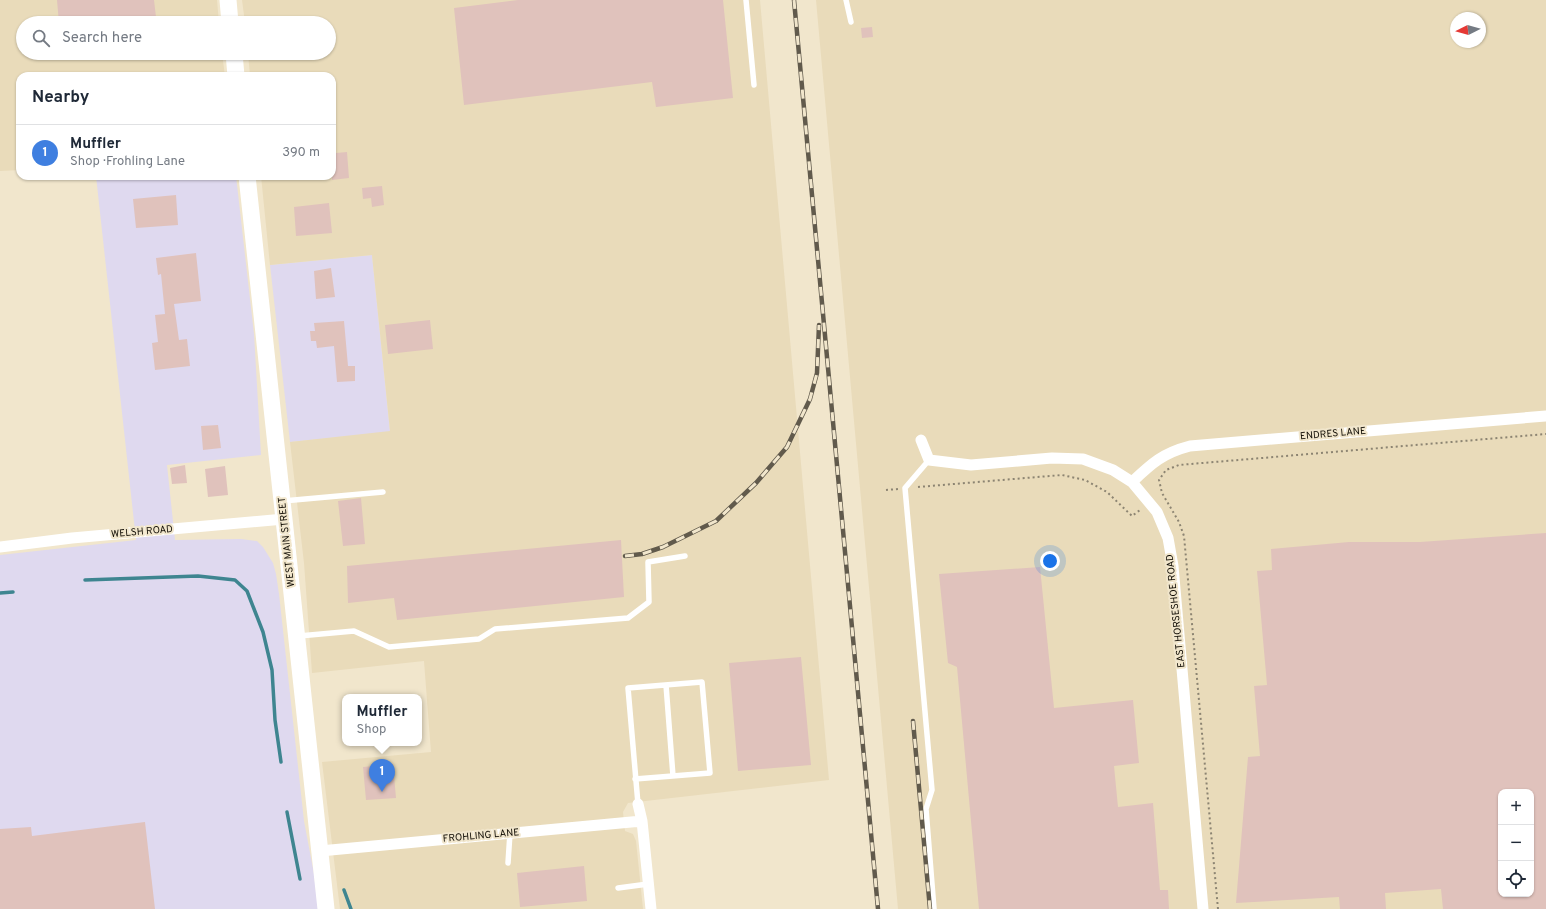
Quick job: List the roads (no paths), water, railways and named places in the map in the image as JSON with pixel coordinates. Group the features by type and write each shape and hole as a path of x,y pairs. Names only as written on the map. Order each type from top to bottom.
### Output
{"main road":[{"path":"228,0 229,16"},
{"path":"235,60 236,72"},
{"name":"WEST MAIN STREET","path":"247,180 326,909"}],"street":[{"name":"ENDRES LANE","path":"1132,482 1162,456 1175,450 1190,446 1546,416"},
{"path":"921,440 928,460"},
{"name":"EAST HORSESHOE ROAD","path":"928,460 971,465 1052,458 1083,459 1113,470 1132,482 1157,512 1168,538 1173,566 1203,909"},
{"name":"WELSH ROAD","path":"0,547 72,538 284,519"},
{"path":"638,804 642,820 650,909"},
{"name":"FROHLING LANE","path":"320,851 642,820"}],"lane":[{"path":"746,0 754,85"},
{"path":"846,0 851,22"},
{"path":"928,460 906,488 932,790 926,809 934,909"},
{"path":"282,501 383,492"},
{"path":"297,636 354,631 389,647 479,639 495,629 628,618 649,602 648,562 685,556"},
{"path":"635,779 710,773 702,682 628,688 635,779 638,804"},
{"path":"666,685 673,776"},
{"path":"508,863 510,833"},
{"path":"618,888 648,884"}],"waterway":[{"path":"85,580 198,576 235,580 247,591 263,632 272,670 275,720 281,762"},
{"path":"0,593 13,592"},
{"path":"287,812 300,879"},
{"path":"344,890 351,909"}],"railway":[{"path":"794,0 878,909"},
{"path":"625,556 642,554 663,547 716,521 756,483 787,447 810,399 817,373 819,325"},
{"path":"913,721 930,909"}],"place":[{"name":"Muffler","path":"382,792"}]}
